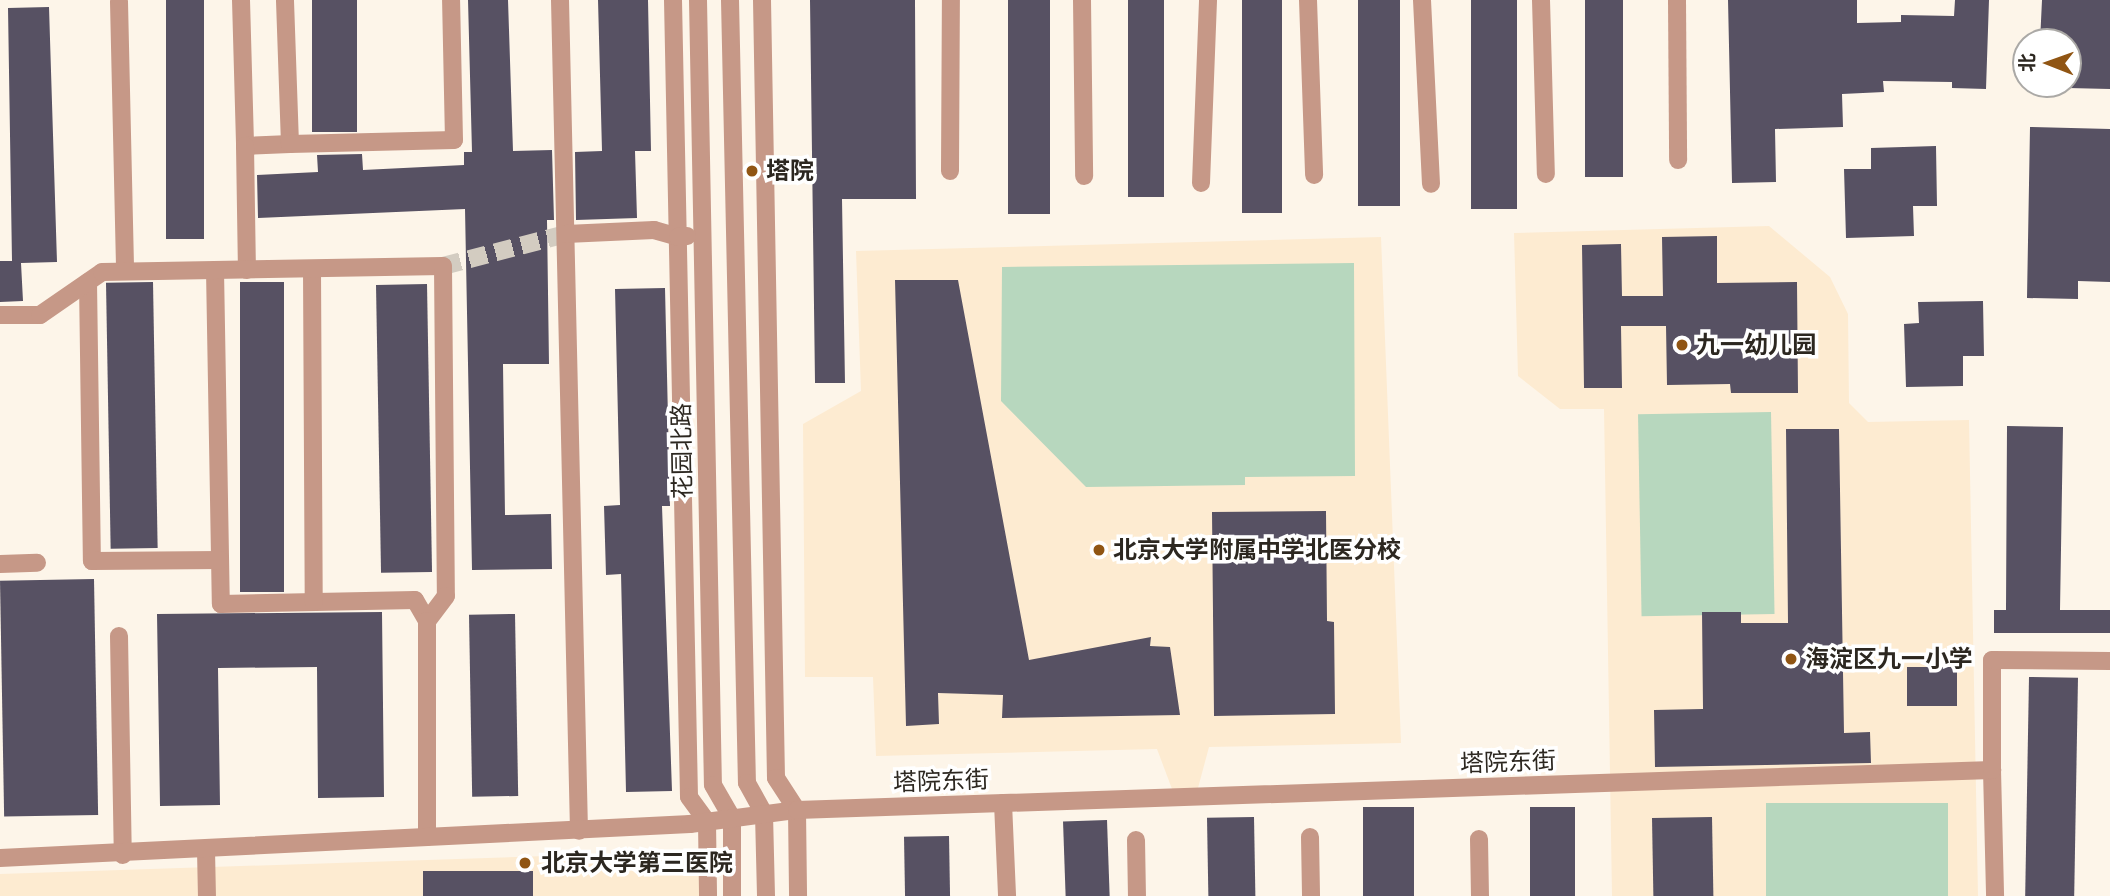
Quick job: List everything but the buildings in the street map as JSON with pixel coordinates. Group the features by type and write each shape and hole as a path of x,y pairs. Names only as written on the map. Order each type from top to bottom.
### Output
{"street":[{"path":"241,0 247,270"},
{"path":"285,0 290,144"},
{"path":"245,146 454,140 451,0"},
{"path":"560,0 579,831"},
{"path":"673,0 689,797 707,822 708,896"},
{"name":"花园北路","path":"698,0 713,785 732,818 732,896"},
{"path":"730,0 747,783 764,814 766,896"},
{"path":"762,0 776,778 797,810 798,896"},
{"path":"950,171 951,0"},
{"path":"1082,0 1084,176"},
{"path":"1201,183 1208,0"},
{"path":"1308,0 1314,175"},
{"path":"1422,0 1431,184"},
{"path":"1541,0 1546,174"},
{"path":"1677,0 1678,160"},
{"path":"119,2 125,271"},
{"path":"566,234 653,230 678,237 702,234"},
{"path":"0,315 40,315 102,272 443,266 446,596 427,621"},
{"path":"215,270 221,604 415,600 427,621 427,837"},
{"path":"312,270 314,602"},
{"path":"88,282 92,562 220,560"},
{"path":"0,564 37,563"},
{"path":"119,636 123,855"},
{"path":"1995,896 1992,660 2110,661"},
{"name":"塔院东街","path":"0,858 123,855 579,831 707,822 797,810 1992,770"},
{"path":"1003,803 1007,896"},
{"path":"1310,837 1311,896"},
{"path":"1479,839 1480,896"},
{"path":"1136,840 1137,896"},
{"path":"206,850 207,896"}],"shaded area":[{"name":"海淀区九一小学","path":"1769,226 1830,277 1848,314 1849,403 1868,422 1969,420 1978,896 1612,896 1604,409 1560,409 1518,376 1514,233"},
{"name":"北京大学附属中学北医分校","path":"1381,237 1401,743 1209,747 1198,788 1172,789 1157,749 876,756 873,677 805,677 803,424 861,391 856,251"},
{"name":"北京大学第三医院","path":"700,851 700,896 0,896 0,874"}],"green space":[{"path":"1354,263 1355,476 1245,477 1245,485 1086,487 1001,401 1002,267"},
{"path":"1771,412 1775,614 1642,616 1638,414"},
{"path":"1766,803 1948,803 1948,896 1766,896"}],"tunnel":[{"path":"443,266 566,234"}],"place":[{"name":"塔院","path":"752,171"},
{"name":"九一幼儿园","path":"1682,345"},
{"name":"北京大学附属中学北医分校","path":"1099,550"},
{"name":"海淀区九一小学","path":"1791,659"},
{"name":"北京大学第三医院","path":"525,863"}]}
